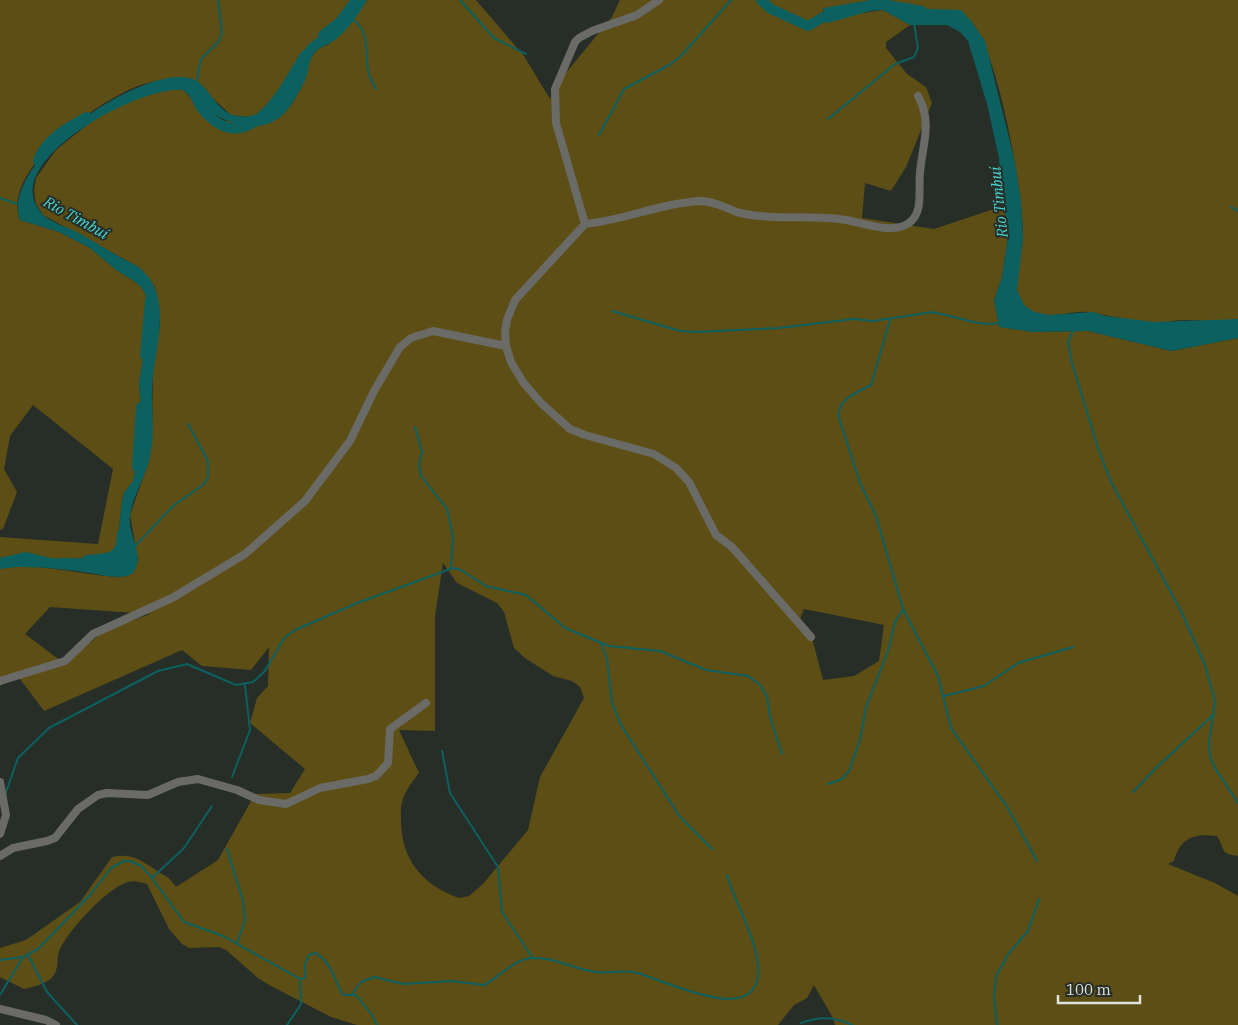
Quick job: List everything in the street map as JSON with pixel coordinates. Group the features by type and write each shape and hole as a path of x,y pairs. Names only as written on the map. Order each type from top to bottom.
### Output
{"street":[{"path":"586,224 556,123 555,89 575,42 579,38 637,15 659,0"},
{"path":"811,637 732,547 716,535 684,475 654,454 585,436 570,429 541,403 523,382 511,362 506,346 507,320 515,300 586,224 619,218 668,205 700,201 719,204 739,212 771,218 844,219 891,229 908,223 918,209 920,173 927,122 926,112 918,96"},
{"path":"0,681 65,661 94,634 172,598 245,554 305,502 350,441 374,391 400,347 411,338 433,331 506,346"},
{"path":"0,856 13,848 55,838 78,809 98,795 148,795 178,782 198,779 237,790 259,800 286,804 320,788 337,783 368,779 376,776 388,763 390,729 426,703"},
{"path":"0,782 6,815 0,834"},
{"path":"0,1009 46,1020 56,1025"}],"shaded area":[{"path":"0,0 357,0 343,20 303,52 297,70 269,109 248,117 231,115 190,78 177,78 141,85 123,92 80,120 39,159 25,180 18,200 20,220 59,232 90,248 116,270 134,281 142,288 146,296 149,321 139,383 143,433 133,482 124,493 122,501 119,528 121,550 114,557 25,561 0,559 0,537 98,544 113,469 33,405 10,436 4,469 17,492 3,529 0,530"},
{"path":"367,0 476,0 524,56 550,99 555,86 612,17 620,0 871,0 823,9 823,19 883,10 910,25 886,42 886,48 907,74 926,87 932,103 906,167 891,191 865,183 862,218 934,229 1003,206 1009,230 1002,277 994,300 999,327 1033,332 1088,331 1171,351 1238,338 1238,856 1225,852 1217,836 1201,835 1184,842 1174,861 1168,864 1215,883 1238,896 1238,1025 835,1025 814,985 807,998 794,1005 778,1025 357,1025 331,1017 271,986 258,978 226,950 219,947 189,948 182,944 169,929 147,884 135,881 128,882 110,892 71,931 60,949 55,973 49,980 40,985 24,989 0,977 0,948 26,940 80,902 112,857 125,856 140,860 168,878 176,887 218,860 255,794 290,793 305,769 250,723 257,698 268,686 269,647 251,670 202,666 182,650 44,711 17,675 0,686 0,569 43,567 117,577 127,576 138,560 130,515 149,461 152,434 153,363 160,326 155,287 137,266 43,215 36,204 34,190 36,178 56,150 93,120 108,111 136,99 166,90 183,90 192,99 224,121 278,119 292,104 301,88 309,60 318,49 329,44 350,24","holes":["443,563 457,583 497,603 504,612 514,648 525,658 553,676 572,681 580,687 584,698 540,777 528,830 483,884 469,896 459,898 446,893 425,879 410,860 402,836 401,807 403,799 419,773 399,730 435,731 435,616","50,607 150,614 105,630 65,664 25,634","804,609 884,625 879,661 854,676 823,680 812,638 798,624"]},
{"path":"887,0 1238,0 1238,319 1147,322 1086,312 1041,314 1033,312 1025,306 1020,299 1016,281 1023,236 1014,157 1000,92 981,38 971,21 962,15 942,10 908,9 897,6"}],"water":[{"path":"357,0 367,0 341,35 314,53 306,78 293,102 281,116 268,124 253,126 238,124 208,110 183,90 164,91 139,99 112,111 84,127 60,145 42,165 33,185 36,205 43,215 137,266 149,278 156,292 160,322 152,387 152,443 144,476 134,499 130,516 131,531 138,560 132,574 117,577 45,568 20,567 0,569 0,559 99,559 118,555 121,546 119,528 122,501 124,493 133,481 143,433 139,383 149,321 146,296 142,288 134,281 116,270 90,248 59,232 20,220 19,197 31,172 51,147 78,123 108,103 138,87 166,79 189,78 198,82 224,110 232,115 243,116 263,112 271,106 296,72 306,47 342,21 349,14"},
{"path":"871,0 887,0 905,8 961,10 985,41 1014,158 1021,201 1023,238 1017,290 1024,305 1034,312 1049,315 1093,312 1105,316 1155,322 1238,319 1238,338 1171,351 1088,331 1033,332 999,327 994,300 1002,277 1009,230 1003,206 999,158 987,104 968,41 960,32 947,25 910,25 883,10 870,11 828,23 821,21 825,16 823,8"}],"waterway":[{"path":"196,84 201,59 219,41 222,32 218,0"},
{"name":"Rio Timbuí","path":"323,35 340,22 356,0"},
{"path":"460,0 494,38 526,54"},
{"path":"599,135 624,89 680,57 731,0"},
{"name":"Rio Timbuí","path":"761,0 771,9 808,26 834,11"},
{"name":"Rio Timbuí","path":"887,5 922,11"},
{"path":"352,19 362,29 366,42 369,73 376,89"},
{"path":"828,119 895,64 914,57 918,48 914,23"},
{"name":"Rio Timbuí","path":"192,90 203,110 219,124 235,128 250,125 263,115 287,86 305,55"},
{"name":"Rio Timbuí","path":"38,161 46,146 58,134 87,117"},
{"path":"0,198 17,204"},
{"path":"1231,207 1238,211"},
{"name":"Rio Timbuí","path":"145,355 150,300"},
{"path":"612,311 680,331 696,332 779,328 853,319 873,321 933,312 978,323 993,324 1000,322"},
{"path":"890,320 871,385 844,401 839,411 839,418 860,483 876,516 903,609 938,676 951,728 1008,808 1037,861"},
{"path":"1073,331 1068,342 1072,363 1098,448 1111,482 1181,611 1205,665 1215,701 1209,743 1210,756 1215,768 1238,803"},
{"name":"Rio Timbuí","path":"137,467 141,407"},
{"path":"135,546 174,505 203,485 208,478 208,461 188,424"},
{"path":"415,427 422,452 419,465 421,476 447,509 453,536 451,568"},
{"name":"Rio Timbuí","path":"87,560 112,556 119,549 122,534"},
{"name":"Rio Timbuí","path":"0,563 26,557 50,563"},
{"path":"5,795 18,758 49,728 158,671 187,664 236,685 253,682 265,671 284,638 295,630 357,603 453,568 461,570 486,586 526,595 565,628 609,646 660,651 706,670 748,676 759,684 767,696 770,717 782,754"},
{"path":"828,784 842,779 849,771 860,740 866,707 888,651 895,622 903,609"},
{"path":"601,643 607,659 612,703 621,725 680,817 712,849"},
{"path":"944,696 984,686 1018,663 1073,647"},
{"path":"232,777 250,730 245,685"},
{"path":"1133,792 1214,714"},
{"path":"442,751 450,793 498,867 502,912 532,957"},
{"path":"153,877 184,848 212,806"},
{"path":"227,849 243,901 245,920 237,943"},
{"path":"0,960 23,957 38,949 90,895 111,868 124,861 130,861 141,866 152,878 184,922 223,936 300,979"},
{"path":"352,994 361,982 374,977 403,984 451,981 484,985 525,959 540,958 595,972 626,971 637,973 706,996 725,999 741,997 752,990 758,976 758,964 752,938 727,875"},
{"path":"997,1025 994,997 996,976 1009,953 1028,931 1039,899"},
{"path":"300,979 305,978 305,964 309,955 315,953 324,960 331,970 341,992 344,995 356,995 372,1015 377,1025"},
{"path":"28,955 47,992 77,1025"},
{"path":"0,995 23,957"},
{"path":"287,1025 301,1004 300,979"},
{"path":"801,1023 827,1018 852,1025"}]}
